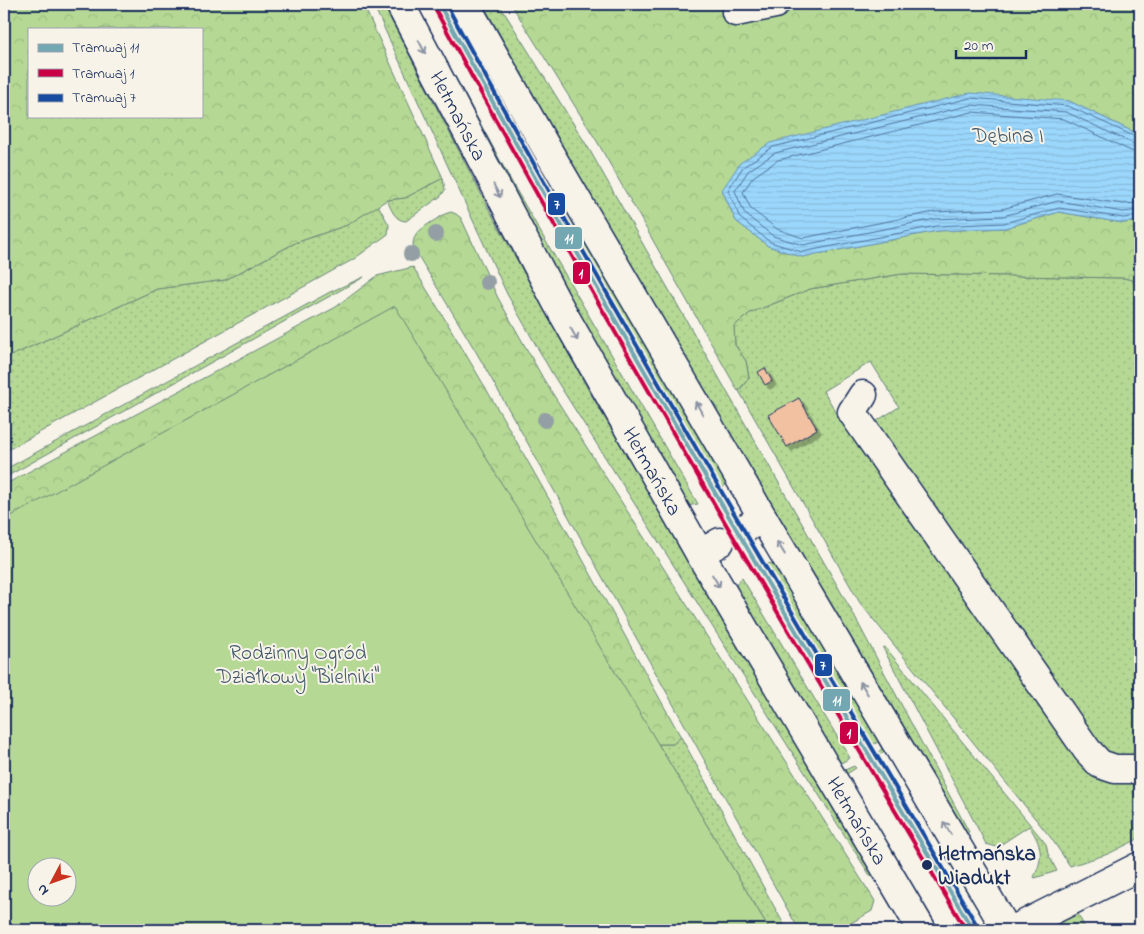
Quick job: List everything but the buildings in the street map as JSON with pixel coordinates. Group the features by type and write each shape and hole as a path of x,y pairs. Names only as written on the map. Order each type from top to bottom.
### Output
{"main road":[{"name":"Hetmańska","path":"400,4 556,301 731,536 990,900 1008,930"},
{"name":"Hetmańska","path":"465,4 547,149 731,536 922,930"},
{"path":"736,12 775,4"},
{"path":"863,396 852,412 1087,750 1100,764 1115,769 1140,769"},
{"path":"1013,930 1140,866"}],"green space":[{"path":"4,4 363,4 443,178 405,198 387,200 347,225 295,243 225,280 157,289 4,359"},
{"path":"373,4 383,4 490,211 589,391 873,875 871,877 553,375 507,294"},
{"path":"413,4 416,4 515,188 698,504 687,506 600,355"},
{"path":"445,4 450,4 726,478 726,484 720,492 532,166"},
{"path":"483,4 499,4 589,149 850,608 969,832 967,833 661,317"},
{"path":"511,4 1140,4 1140,135 1069,101 722,190 736,221 768,246 802,257 937,231 1005,228 1059,212 1123,223 1140,221 1140,282 1124,278 902,274 810,289 750,313 734,326 735,345 746,361 749,378 738,391 598,143"},
{"path":"443,178 445,190 441,196 406,221 399,219 394,214 387,200 405,198"},
{"path":"378,205 389,225 388,234 354,259 4,452 4,359 157,289 225,280 295,243 347,225"},
{"path":"451,212 461,218 498,298 544,380 875,901 872,911 844,927 844,930 799,930 526,440 475,350 414,249 415,237 423,228"},
{"path":"413,267 516,441 681,737 673,744 658,744 4,520 4,485 336,307 377,276"},
{"path":"902,274 1124,278 1140,282 1140,763 1103,752 875,422 899,407 871,362 823,391 852,437 859,438 1090,770 1140,779 1140,838 1108,854 1070,866 1051,838 860,603 739,391 749,378 746,361 735,345 734,326 750,313 810,289"},
{"path":"364,277 4,478 4,470 330,292"},
{"name":"Rodzinny Ogród Działkowy \"Bielniki\"","path":"395,306 770,930 4,930 4,520"},
{"path":"767,563 778,565 887,751 877,756 875,754 882,749 878,742 870,746 763,565"},
{"path":"742,578 850,758 841,763 845,770 854,766 856,768 845,775 737,592 736,585"},
{"path":"885,647 1046,844 1048,854 1057,871 1034,877 1039,863 1040,851 1037,839 1029,826 997,847 986,844 883,648"},
{"path":"681,737 787,930 770,930 658,744 673,744"},
{"path":"1076,910 1086,930 1036,930"}],"water":[{"path":"970,93 1069,101 1140,135 1140,221 1123,223 1059,212 1005,228 937,231 802,257 768,246 736,221 722,190 740,163 770,143"}],"tram line":[{"name":"11","path":"439,4 635,354 973,930"},
{"name":"7","path":"446,4 641,352 978,927"},
{"name":"1","path":"434,7 629,356 762,586 966,930"}],"place":[{"name":"Hetmańska Wiadukt","path":"927,865"}],"park label":[{"name":"Dębina I","path":"1008,135"}]}
